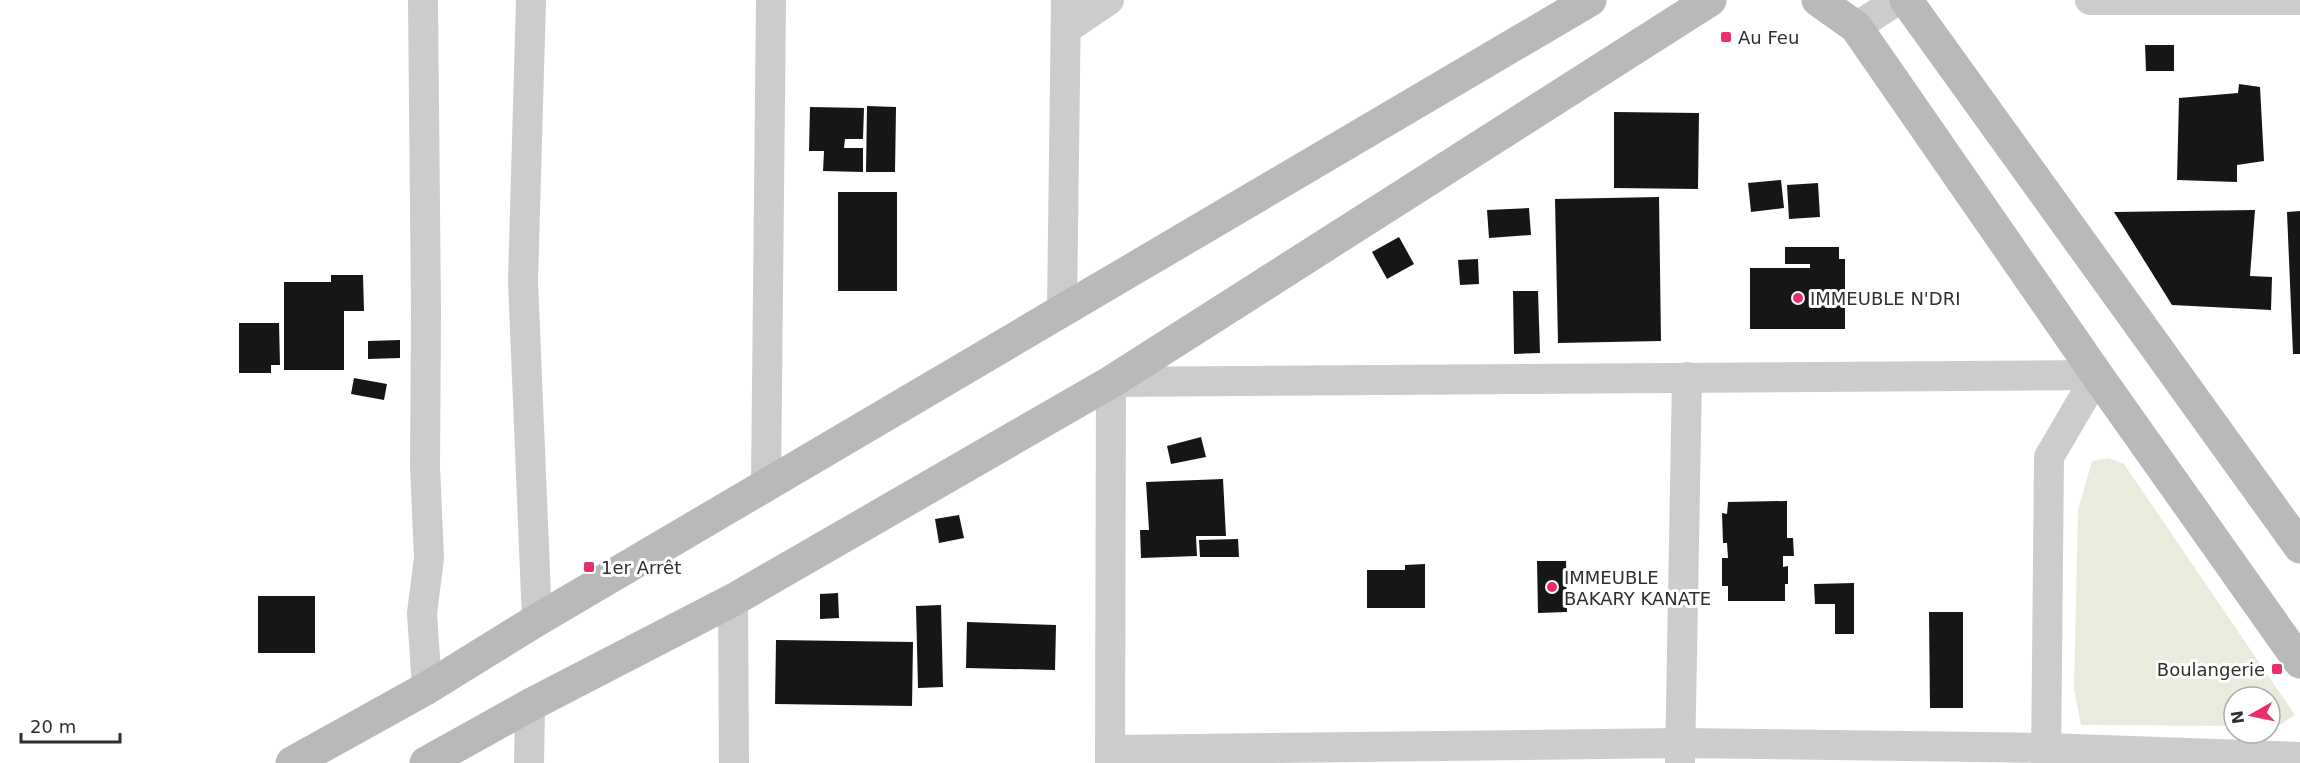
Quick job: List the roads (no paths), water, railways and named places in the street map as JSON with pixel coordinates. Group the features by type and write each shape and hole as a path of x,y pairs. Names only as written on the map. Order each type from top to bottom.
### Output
{"main road":[{"path":"292,763 427,688 766,484 1590,0"},
{"path":"426,763 530,705 733,600 1111,382 1710,0"},
{"path":"1818,0 1856,27 2097,375 2300,662"},
{"path":"1906,0 2300,547"}],"street":[{"path":"423,0 425,467 429,558 422,613 427,688"},
{"path":"531,0 523,281 537,620"},
{"path":"766,484 771,0"},
{"path":"1062,311 1066,0"},
{"path":"1066,29 1109,0"},
{"path":"1856,27 1898,0"},
{"path":"2090,0 2300,0"},
{"path":"2097,375 1839,379 1111,382 1110,757 1680,753 2300,757"},
{"path":"2046,755 2049,457 2097,375"},
{"path":"1680,753 1688,378"},
{"path":"733,600 734,763"},
{"path":"529,763 530,705"}],"place":[{"name":"Au Feu","path":"1726,37"},
{"name":"IMMEUBLE N'DRI","path":"1798,298"},
{"name":"1er Arrêt","path":"589,567"},
{"name":"IMMEUBLE BAKARY KANATE","path":"1552,587"},
{"name":"Boulangerie","path":"2277,669"}]}
